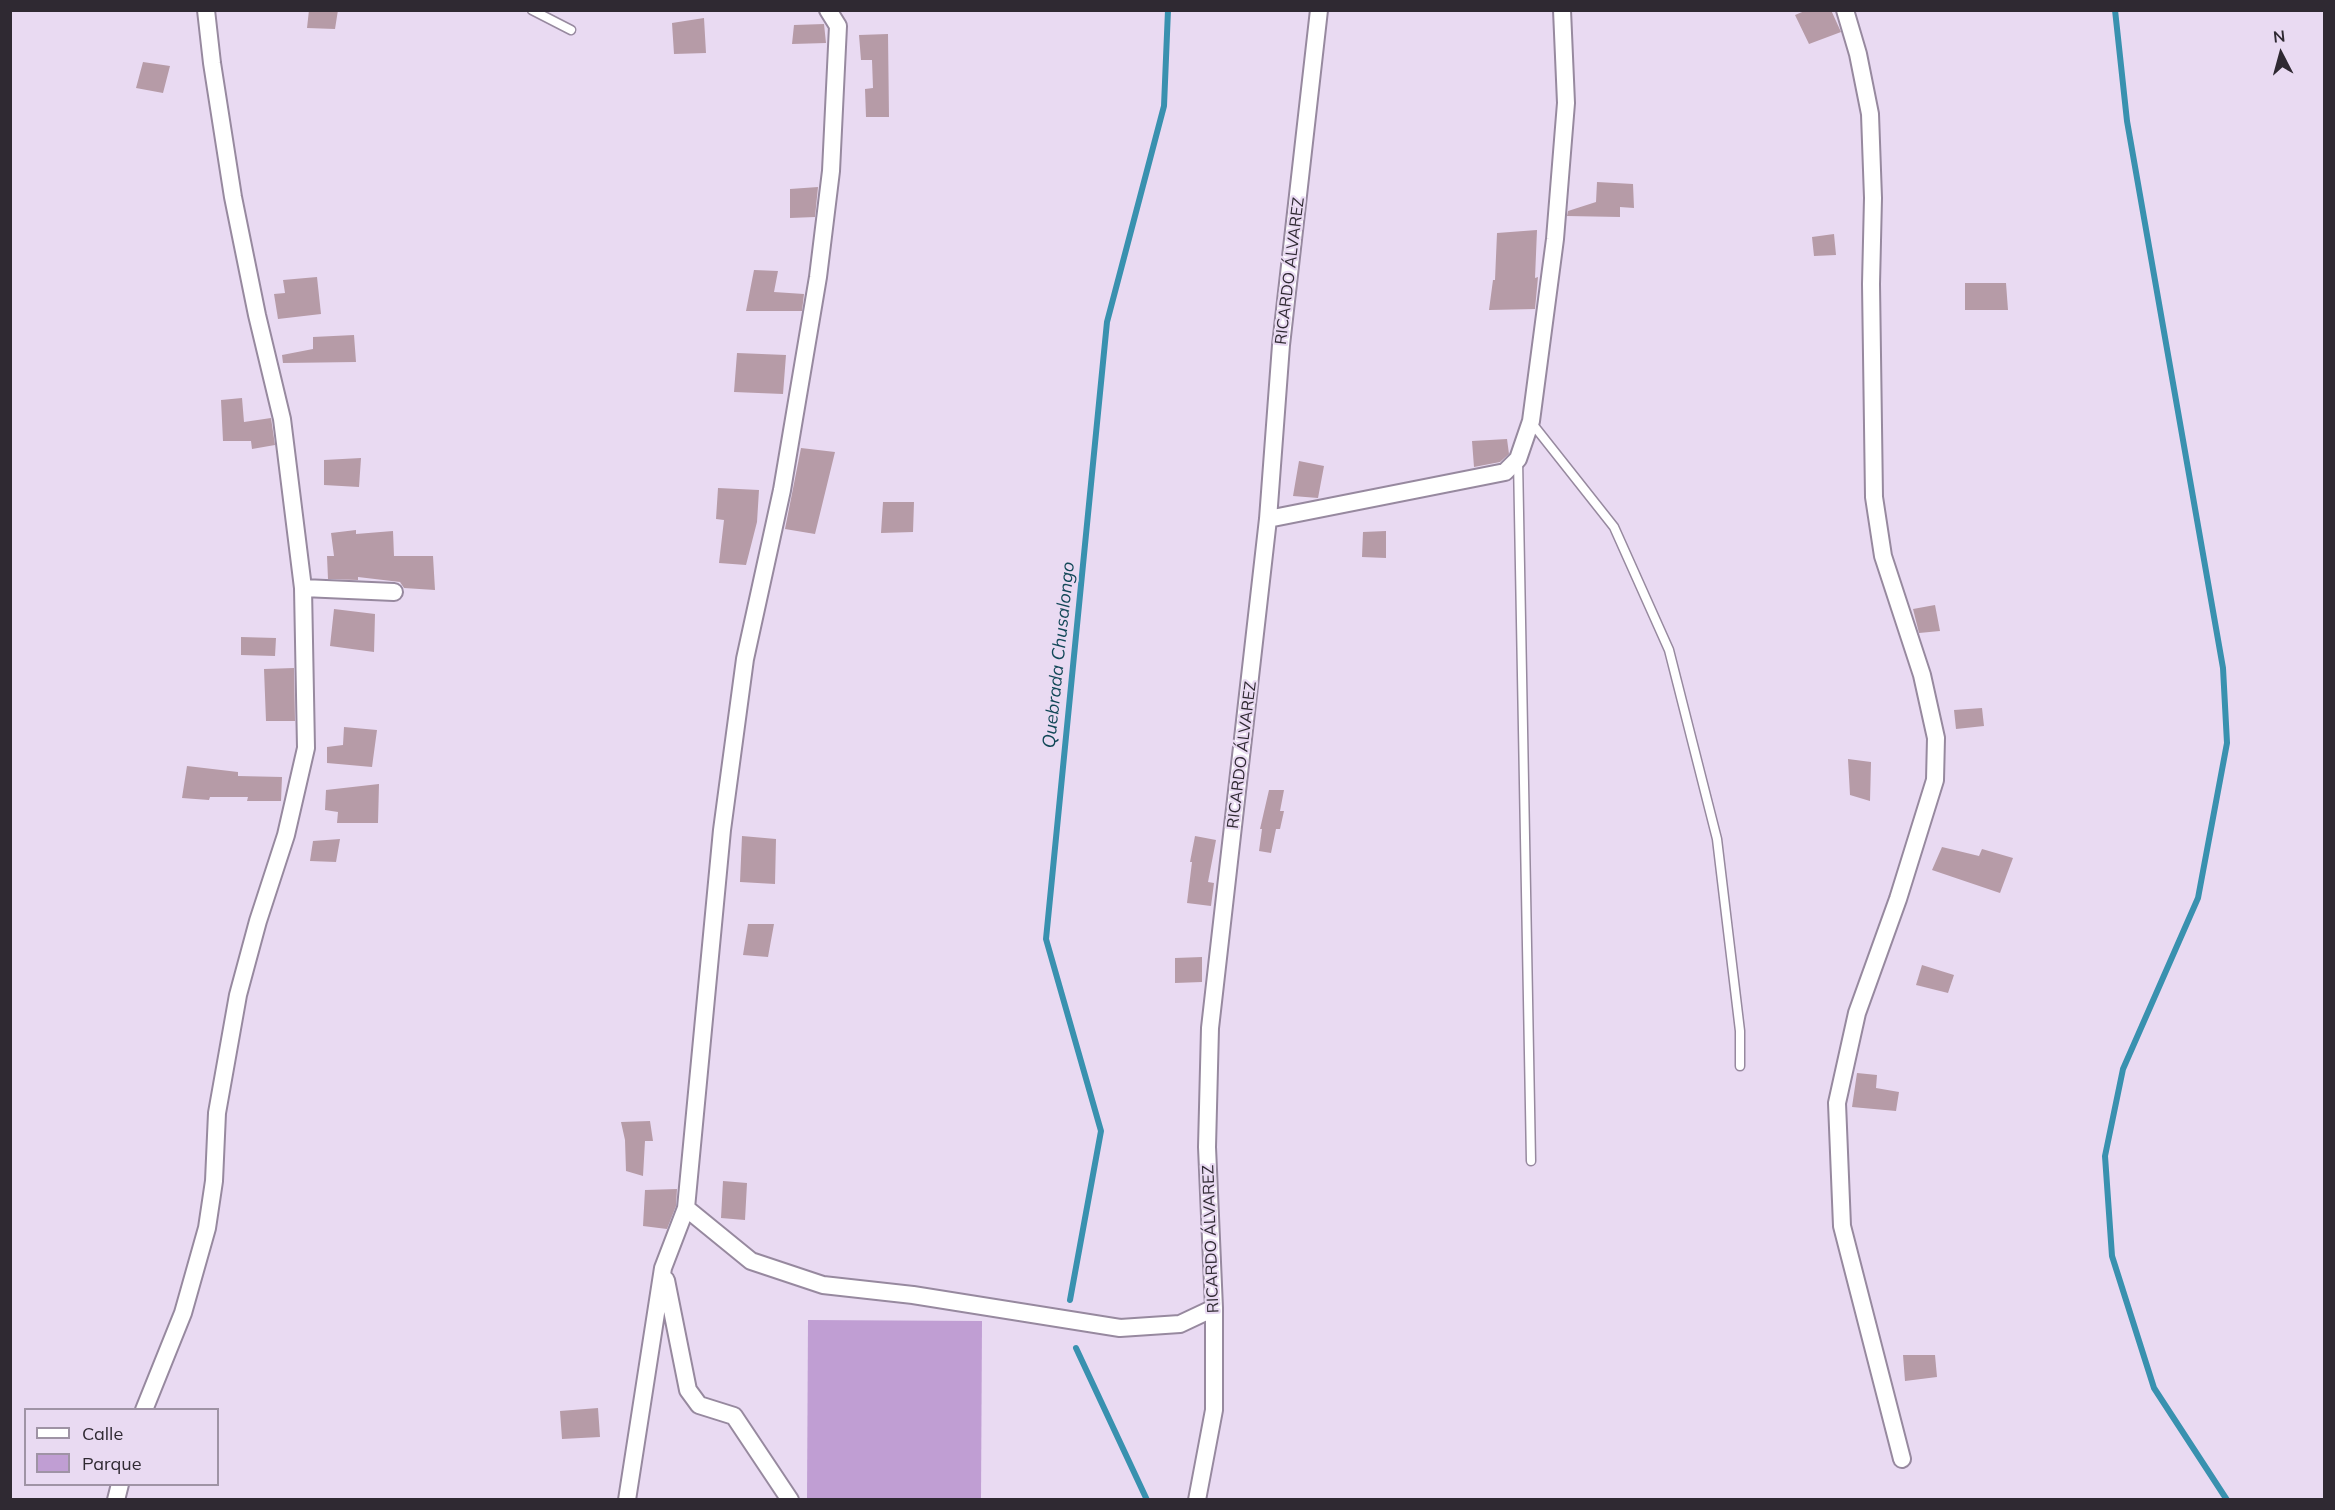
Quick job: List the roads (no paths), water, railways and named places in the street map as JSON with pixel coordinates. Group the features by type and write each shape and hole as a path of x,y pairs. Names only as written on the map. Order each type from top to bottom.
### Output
{"street":[{"path":"145,1408 183,1313 207,1228 214,1181 217,1113 238,995 258,921 286,835 306,748 303,588 282,419 257,315 233,197 206,10"},
{"path":"627,1500 663,1268 686,1208 722,830 744,670 782,490 818,277 831,171 838,26 828,10"},
{"name":"RICARDO ÁLVAREZ","path":"1197,1500 1214,1410 1215,1308 1208,1147 1210,1028 1268,519 1281,345 1319,10"},
{"path":"1268,519 1504,472 1518,459 1531,422 1555,239 1566,103 1562,10"},
{"path":"1845,10 1858,54 1870,114 1873,198 1871,284 1874,497 1883,556 1922,675 1935,738 1935,780 1898,899 1857,1013 1837,1103 1842,1226 1902,1459"},
{"path":"303,588 394,592"},
{"path":"686,1208 751,1262 823,1286 913,1295 1120,1328 1180,1324 1215,1308"},
{"path":"663,1268 688,1390 699,1405 734,1416 790,1500"}],"lane":[{"path":"532,10 571,30"},
{"path":"1531,422 1614,527 1669,650 1717,839 1740,1031 1740,1066"},
{"path":"1518,459 1531,1161"}],"waterway":[{"name":"Quebrada Chusalongo","path":"1070,1300 1101,1131 1046,939 1107,322 1164,106 1168,10"},
{"path":"2115,10 2127,121 2223,668 2227,743 2198,898 2123,1069 2105,1156 2112,1256 2154,1388 2227,1500"},
{"name":"Quebrada Chusalongo","path":"1076,1348 1147,1500"}]}
